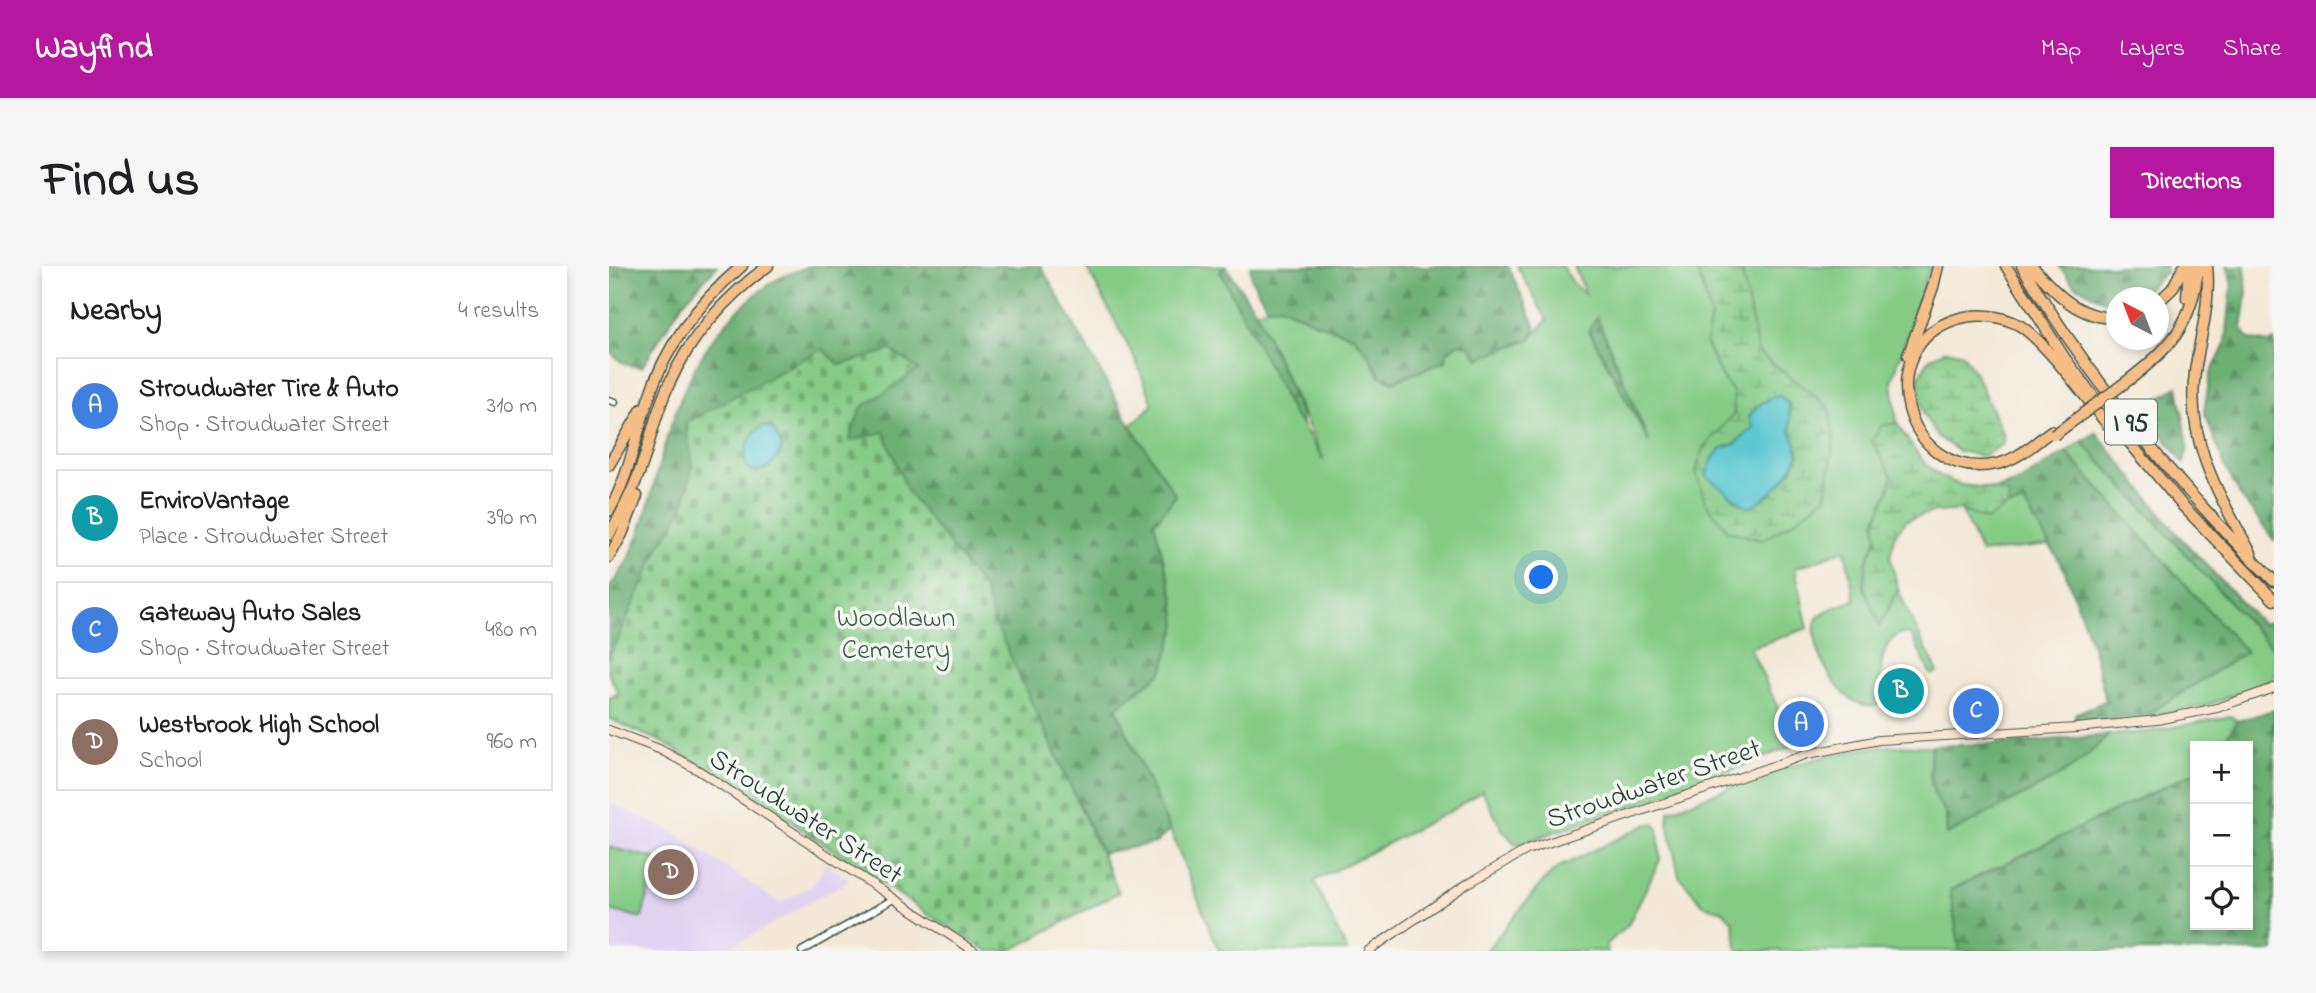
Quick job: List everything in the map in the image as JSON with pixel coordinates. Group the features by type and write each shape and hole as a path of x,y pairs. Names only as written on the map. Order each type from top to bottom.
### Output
{"highway":[{"path":"609,465 647,401 668,355 688,322 713,293 742,266"},
{"path":"609,535 627,504 668,386 688,347 713,313 741,285 768,266"},
{"path":"1938,266 1934,287 1901,381 1903,411 1913,432 1928,450 1947,463 1969,470 1984,470 2014,463 2160,354 2175,337 2189,310 2198,266"},
{"name":"I 95","path":"2006,266 2064,357 2117,428 2183,506 2274,600"},
{"name":"I 95","path":"2022,266 2071,341 2124,413 2189,492 2274,580"},
{"path":"2032,266 2070,304 2090,315 2106,317"},
{"path":"2169,292 2183,266"},
{"path":"2124,379 2158,349 2177,325 2187,296 2189,266"},
{"path":"2207,266 2208,297 2193,387 2197,433 2216,491 2258,565"},
{"path":"2053,433 2018,455 1997,464 1974,465 1959,462 1938,452 1917,430 1906,402 1906,379 1917,350 1932,332 1951,321 1974,316 2004,319 2031,334 2107,424 2117,428"},
{"path":"609,512 631,458 647,401"},
{"path":"609,557 631,514 645,457"}],"main road":[{"name":"Stroudwater Street","path":"1368,951 1467,884 1527,850 1808,754 1879,740 2107,726 2157,720 2204,711 2274,688"},
{"name":"Stroudwater Street","path":"609,730 659,749 698,770 974,951"}],"street":[{"path":"802,951 894,899"}],"shaded area":[{"path":"609,802 673,832 780,903 813,885 826,864 850,880 724,951 609,951"}],"green space":[{"path":"609,266 717,266 681,305 642,367 621,362 613,354 609,344"},
{"path":"808,266 1041,266 1131,426 1176,496 1154,523 1174,599 1177,625 1162,672 1116,708 1170,830 1156,843 1102,853 993,619 984,589 907,491 884,432 848,442 861,408 917,370 891,350 840,365 686,423 693,464 683,508 661,544 609,657 609,588 639,535 673,420 695,369 726,323 746,303 774,281"},
{"path":"1086,266 1226,266 1221,271 1294,416 1302,424 1324,461 1256,311 1281,306 1353,336 1367,352 1380,376 1447,352 1459,343 1470,346 1479,359 1532,337 1547,320 1517,266 1562,266 1576,287 1586,294 1574,266 1930,266 1892,382 1897,423 1919,458 1937,475 1960,485 1996,489 2008,507 2024,502 2050,545 1981,553 1961,510 1927,513 1904,522 1897,530 1891,547 1892,569 1910,615 1938,672 1931,675 1912,636 1899,634 1889,643 1883,656 1882,703 1867,706 1852,700 1839,688 1828,673 1815,638 1815,624 1820,615 1855,600 1845,550 1795,568 1808,628 1750,648 1795,745 1696,784 1516,845 1502,829 1482,791 1451,811 1314,881 1347,951 1219,951 1170,830 1116,708 1162,672 1174,599 1154,523 1175,496 1131,426 1153,404 1136,361","holes":["1597,318 1645,433 1589,331"]},
{"path":"1250,266 1508,266 1536,327 1532,338 1479,359 1470,346 1459,343 1447,352 1446,361 1393,382 1380,376 1367,352 1353,336 1281,306 1267,307 1252,280"},
{"path":"1695,266 1741,266 1758,352 1829,407 1834,437 1826,497 1793,522 1762,540 1728,531 1705,502 1696,472 1703,448 1734,414 1733,392 1720,374 1706,344 1711,317","holes":["1789,404 1791,431 1799,454 1792,471 1737,501 1706,476 1713,458 1721,449 1735,444 1753,428"]},
{"path":"2059,266 2165,266 2166,272 2149,287 2106,287 2106,301 2074,285"},
{"path":"2227,266 2245,266 2247,294 2242,329 2249,339 2269,343 2274,340 2274,540 2241,497 2225,467 2204,412 2210,375 2226,343 2232,282"},
{"path":"1226,267 1256,311 1302,416 1302,424 1294,416 1220,271"},
{"path":"1597,317 1649,442 1589,330"},
{"name":"Woodlawn Cemetery","path":"822,349 840,365 891,350 918,370 861,408 849,441 884,432 907,491 984,589 993,619 1119,892 1010,951 988,951 929,915 760,801 662,742 609,719 609,698 619,693 609,675 609,657 661,544 683,508 693,464 685,423"},
{"path":"1946,350 1963,354 1977,377 2004,436 2003,444 1983,456 1958,451 1937,436 1923,413 1918,379 1930,358"},
{"path":"2178,386 2188,447 2184,463 2143,409"},
{"path":"1897,423 1923,461 1940,476 1962,485 1992,489 2009,495 2007,507 1986,520 1961,510 1929,513 1906,520 1894,537 1890,557 1898,589 1880,626 1864,587 1866,563 1877,538 1875,522 1892,476 1872,441 1881,426"},
{"path":"2096,432 2179,536 2262,624 2272,621 2274,623 2274,650 2082,442"},
{"path":"2082,442 2274,650 2274,680 2205,706 2145,716 2246,652 2066,452"},
{"path":"2066,452 2246,652 2145,716 2076,724 2075,714 2106,701 2093,648 2064,569 2024,503 2007,507 2009,496 1996,489 2020,481"},
{"path":"2274,710 2274,951 1960,951 1950,890 2190,774 2190,930 2253,930 2253,741 2224,741 2237,721"},
{"path":"2231,716 2237,721 2224,741 2190,741 2190,774 1950,890 1960,951 1738,951 1733,922 1723,911 1703,905 1679,876 1668,822 1669,811 1745,781 1798,764 1878,747 1931,746 1931,781 1936,797 1946,812 1947,835 2056,778 2082,760 2109,735 2147,732"},
{"path":"2109,735 2082,760 2056,778 1947,835 1946,812 1936,797 1931,781 1931,746"},
{"path":"1648,824 1655,824 1658,829 1660,860 1628,925 1606,945 1608,951 1486,951 1557,868"},
{"path":"609,847 657,859 642,918 609,910"}],"water":[{"path":"1779,395 1789,404 1791,431 1799,454 1779,485 1749,508 1706,476 1713,458 1722,448 1735,444 1753,428 1749,416 1761,403"},
{"path":"765,426 775,431 782,447 777,459 769,467 752,470 746,467 746,448 755,432"}],"place":[{"name":"EnviroVantage","path":"1901,691"},
{"name":"Gateway Auto Sales","path":"1976,711"},
{"name":"Stroudwater Tire & Auto","path":"1801,724"},
{"name":"Westbrook High School","path":"671,872"}]}
